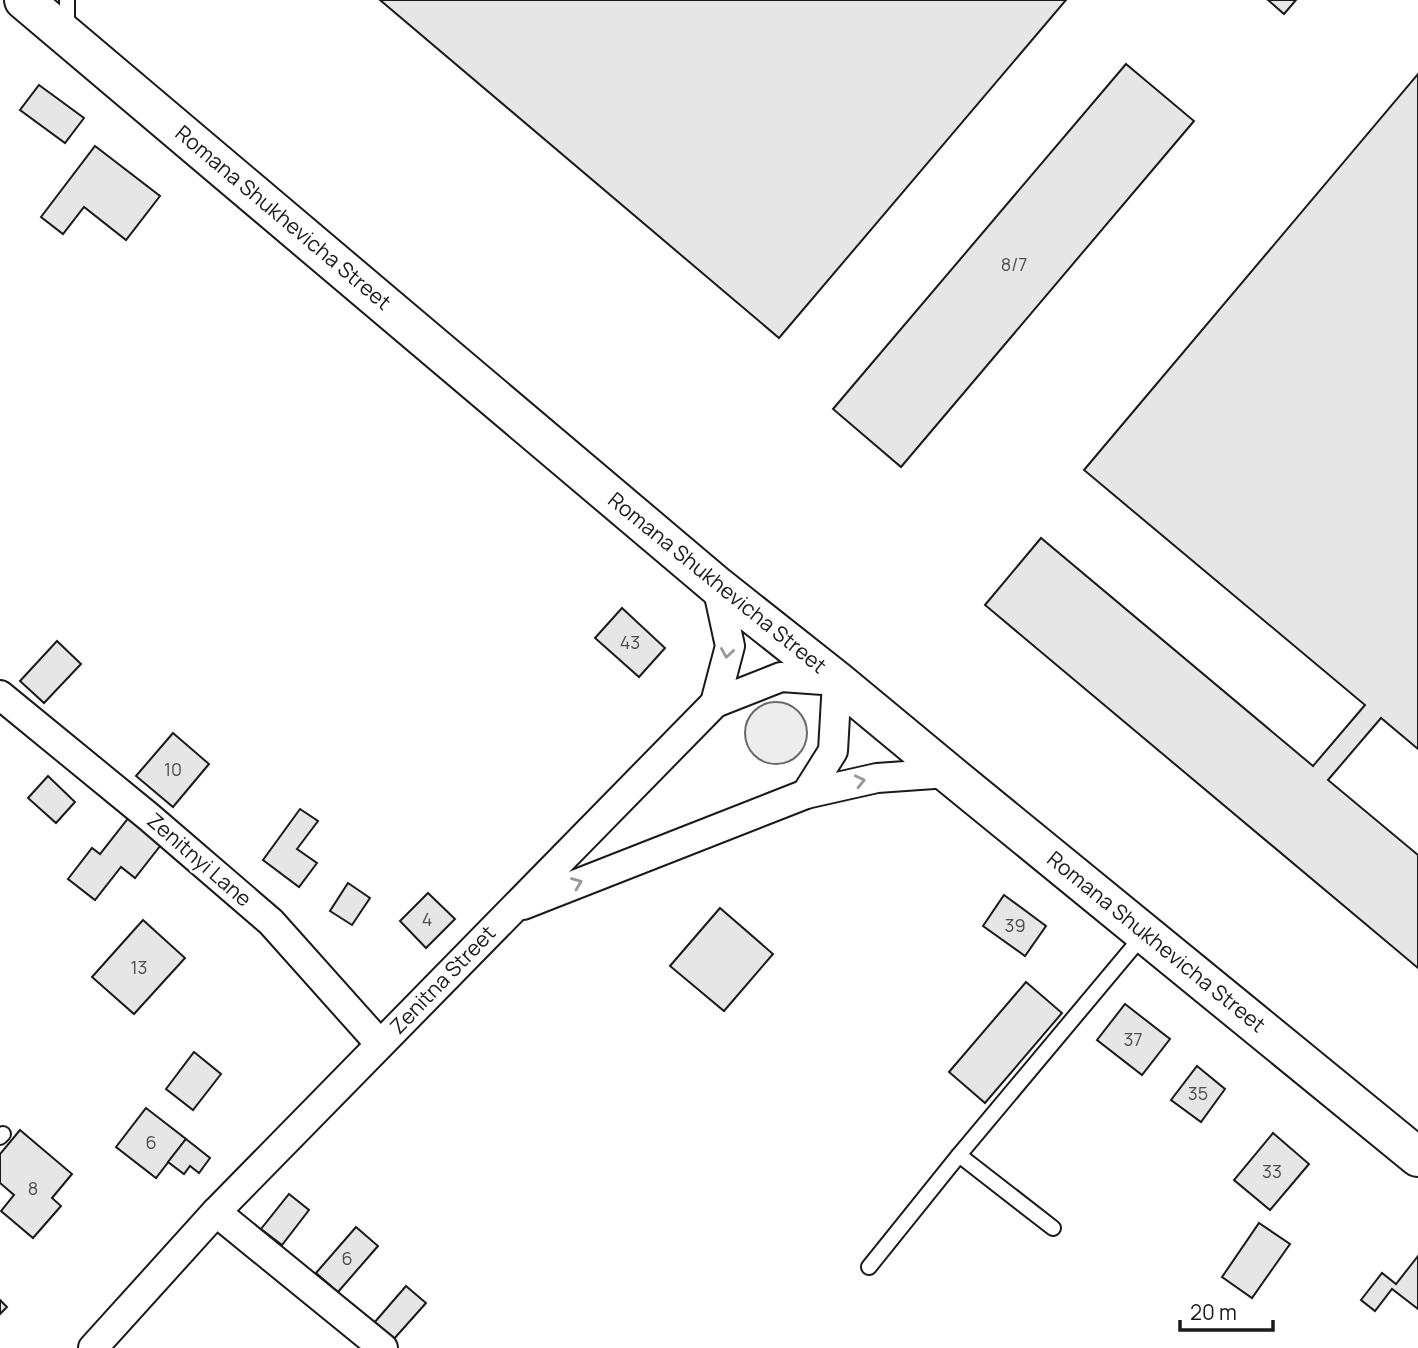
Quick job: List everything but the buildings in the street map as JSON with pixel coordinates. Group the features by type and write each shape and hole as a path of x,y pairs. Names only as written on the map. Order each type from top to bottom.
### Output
{"main road":[{"name":"Romana Shukhevicha Street","path":"24,0 67,18 717,586 837,681 1418,1157"}],"street":[{"name":"Zenitna Street","path":"93,1348 216,1212 715,703 730,646 717,586"},
{"path":"715,703 781,677 837,681 833,751 806,794"},
{"name":"Zenitnyi Lane","path":"0,695 149,817 271,922 380,1044"},
{"path":"514,908 806,794 877,778 948,773"},
{"path":"216,1212 383,1348"}],"lane":[{"path":"869,1267 1145,933"},
{"path":"959,1155 1053,1228"}],"shaded area":[{"path":"776,702 798,711 807,733 798,755 776,764 754,755 745,733 754,711"}]}
